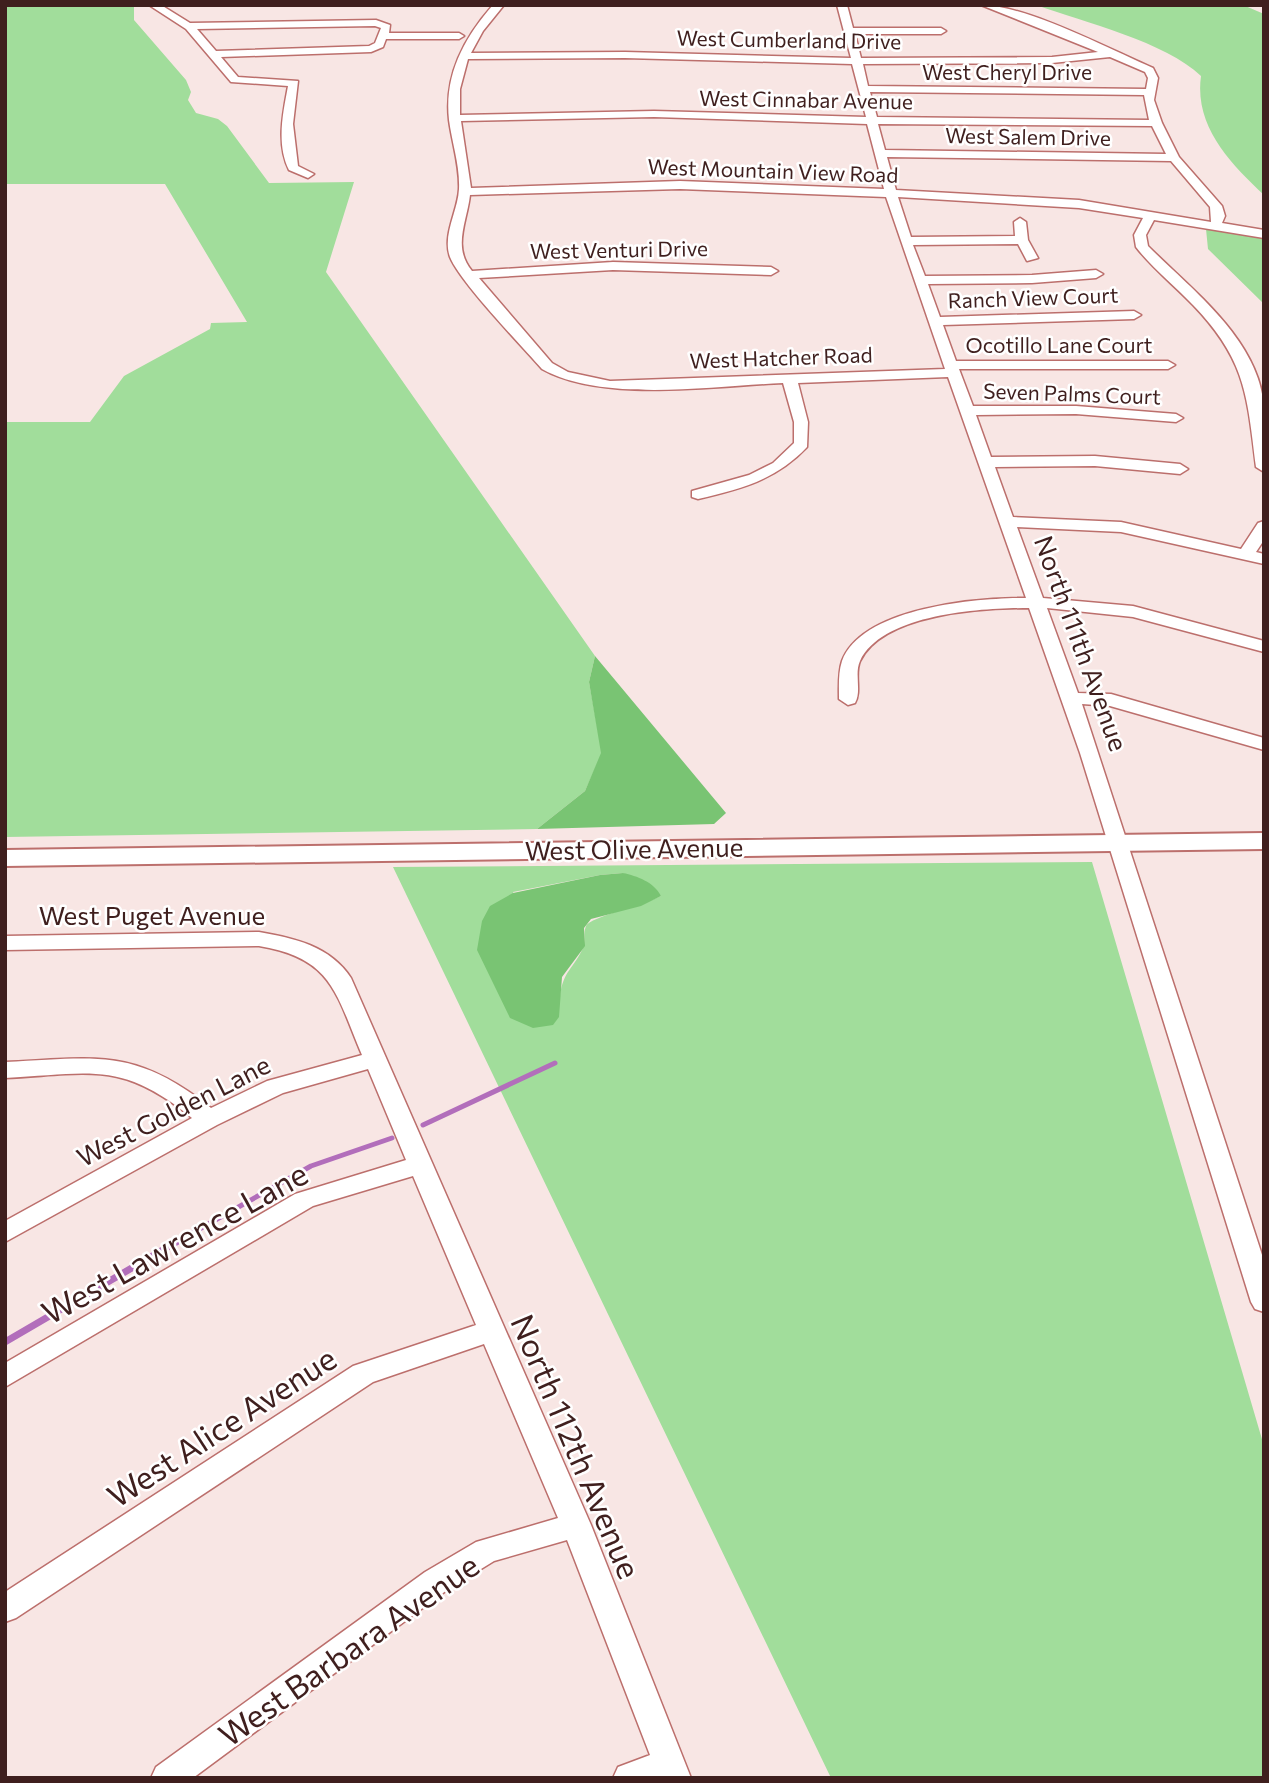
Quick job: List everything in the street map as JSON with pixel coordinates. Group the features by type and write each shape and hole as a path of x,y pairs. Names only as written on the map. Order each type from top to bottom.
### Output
{"main road":[{"name":"West Olive Avenue","path":"5,858 1264,841"}],"street":[{"path":"154,5 157,10 178,17 188,26 239,82 294,83 296,86 288,124 289,156 293,168 308,174"},
{"path":"468,275 454,251 465,192 455,118 462,56 482,22 499,5"},
{"name":"North 111th Avenue","path":"842,5 882,153 890,193 905,241 1037,605 1119,842 1264,1302"},
{"path":"986,5 1114,53 1149,70 1153,78 1149,100 1156,123 1174,158 1216,206 1219,216 1215,226"},
{"path":"188,26 293,19 384,24 386,27 379,45 371,49 214,54"},
{"path":"850,31 941,31"},
{"path":"382,36 460,36"},
{"name":"West Cumberland Drive","path":"462,56 625,55 857,61 1052,60 1114,53"},
{"name":"West Cheryl Drive","path":"865,89 1149,92"},
{"name":"West Cinnabar Avenue","path":"455,118 654,114 873,121 1156,123"},
{"name":"West Salem Drive","path":"882,153 1174,158"},
{"name":"West Mountain View Road","path":"465,192 680,185 1084,199 1150,216 1264,234"},
{"path":"1150,216 1140,235 1142,247 1221,330 1245,367 1254,401 1264,467"},
{"path":"1020,222 1022,240 1032,258"},
{"path":"905,241 1022,240"},
{"name":"West Venturi Drive","path":"468,275 614,266 771,271"},
{"path":"920,280 1032,279 1096,274"},
{"name":"West Hatcher Road","path":"468,275 547,366 563,375 610,385 951,369"},
{"name":"Ranch View Court","path":"934,321 1134,315"},
{"name":"Ocotillo Lane Court","path":"951,369 1168,365"},
{"path":"698,494 750,481 782,467 802,444 801,422 789,377"},
{"name":"Seven Palms Court","path":"967,411 1076,410 1176,418"},
{"path":"985,463 1095,461 1180,469"},
{"path":"1007,522 1121,527 1264,559"},
{"path":"1246,555 1264,526"},
{"path":"848,699 851,659 869,639 893,625 919,615 950,608 1037,605 1124,610 1264,647"},
{"path":"1070,698 1111,700 1264,744"},
{"name":"West Puget Avenue","path":"5,943 259,939 298,945"},
{"name":"North 112th Avenue","path":"298,945 323,959 340,978 377,1059 490,1331 576,1525 672,1770"},
{"name":"West Golden Lane","path":"5,1233 209,1119 275,1087 377,1059"},
{"path":"5,1070 99,1068 132,1072 169,1088 209,1119"},
{"name":"West Lawrence Lane","path":"5,1376 304,1200 412,1144"},
{"name":"West Alice Avenue","path":"5,1609 363,1374 490,1331"},
{"name":"West Barbara Avenue","path":"167,1778 436,1581 486,1552 576,1525"},
{"path":"629,1778 672,1770"}],"green space":[{"path":"5,5 134,5 134,20 186,80 191,92 188,100 196,113 218,119 227,126 269,183 354,182 326,272 595,656 589,682 602,753 585,791 537,829 5,837 5,422 90,422 124,376 210,329 211,323 247,322 165,184 5,184"},
{"path":"1036,5 1243,5 1264,14 1264,195 1227,156 1209,127 1200,94 1201,76 1186,64 1146,43"},
{"path":"1206,229 1264,238 1264,304 1208,249"},
{"path":"595,656 726,813 714,824 537,829 585,791 601,753 589,682"},
{"path":"1092,862 1264,1446 1264,1778 831,1778 393,867","holes":["623,873 661,896 590,922 586,926 583,948 566,975 560,996 513,892"]},
{"path":"623,873 650,883 661,896 641,906 591,919 584,928 585,946 562,977 559,1017 553,1025 533,1028 510,1018 477,950 482,921 490,906 513,893 600,875"}],"waterway":[{"path":"423,1125 555,1063"},
{"path":"187,1236 311,1166 392,1138"},
{"path":"5,1342 190,1234"}]}
